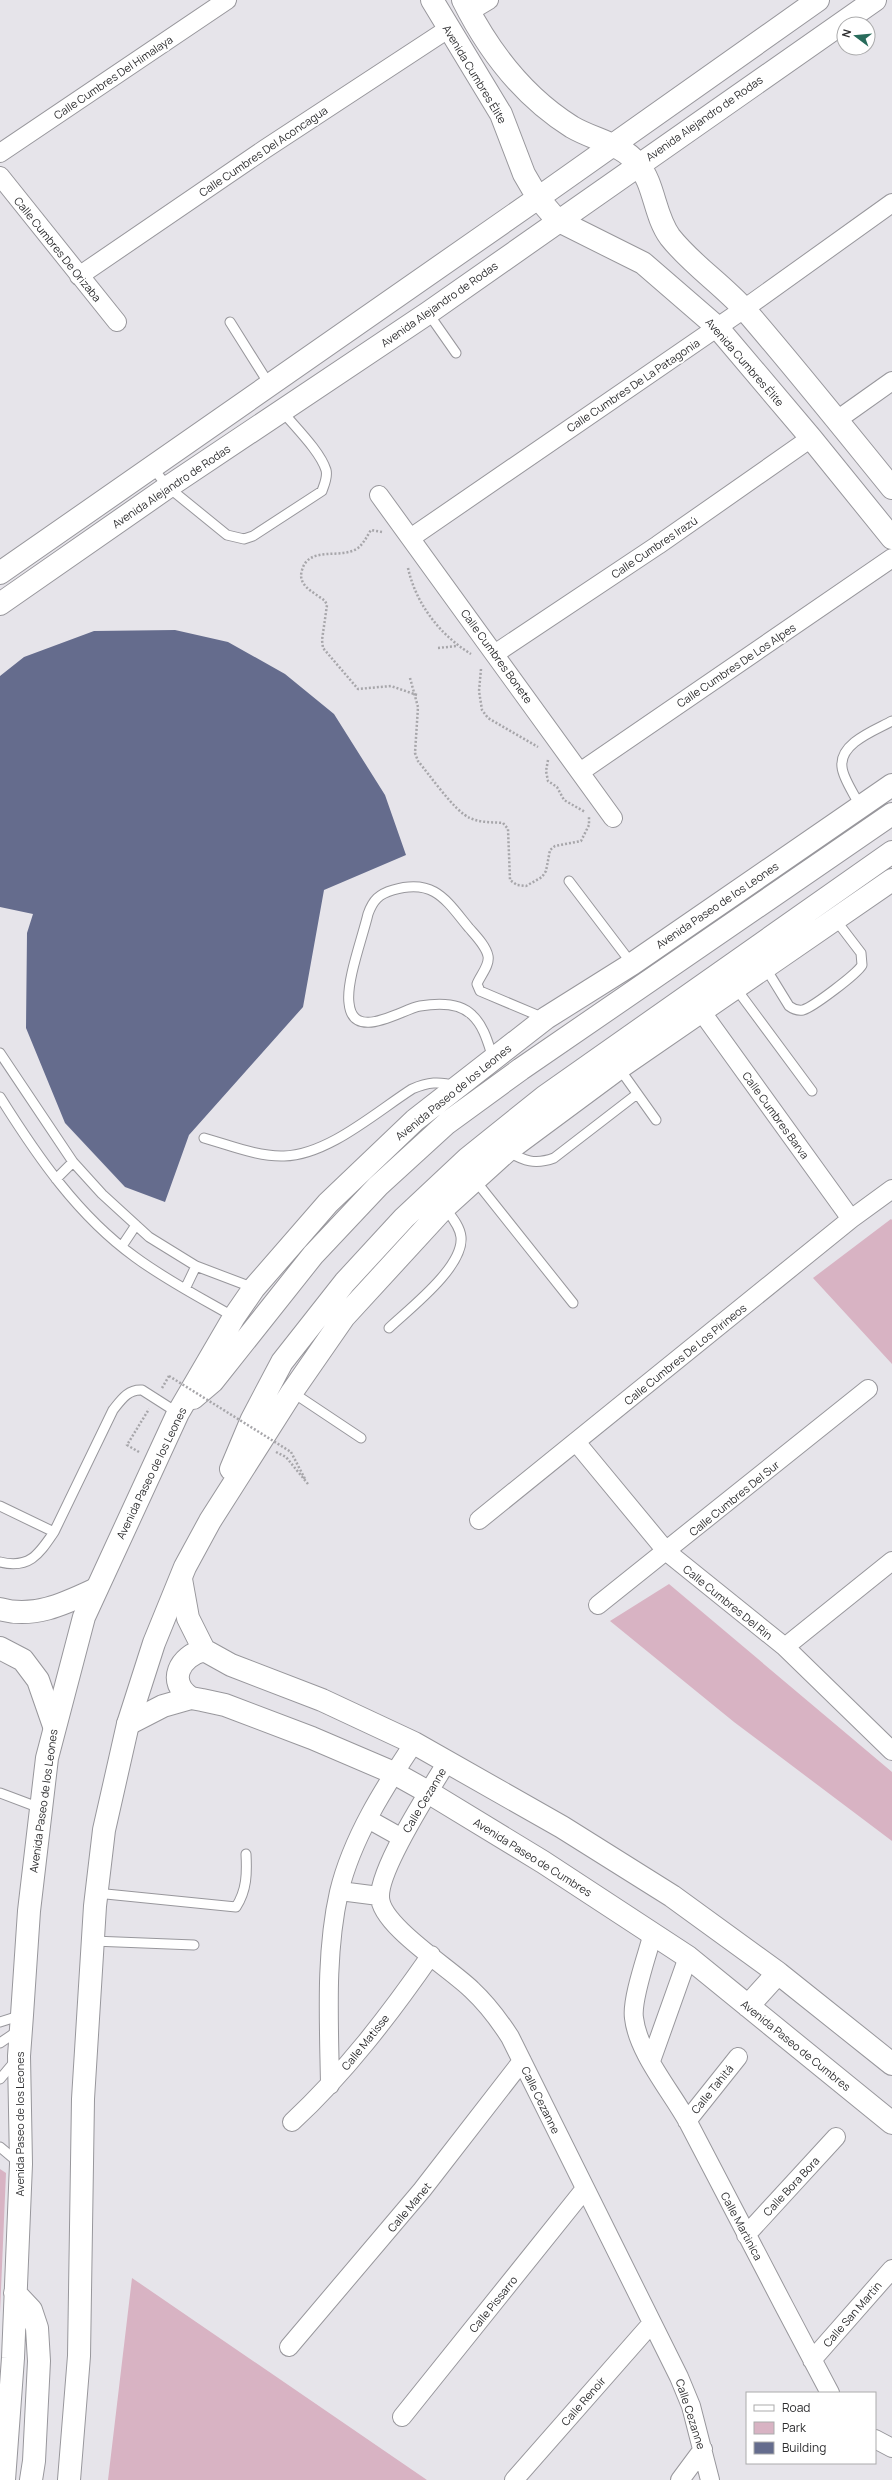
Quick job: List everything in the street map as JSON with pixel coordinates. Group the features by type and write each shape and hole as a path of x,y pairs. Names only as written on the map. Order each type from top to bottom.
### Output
{"main road":[{"name":"Avenida Cumbres Élite","path":"432,0 448,29 501,114 524,174 538,198 557,220 643,263 717,328 811,438 892,538"},
{"path":"0,573 269,384 538,198 818,0"},
{"name":"Avenida Alejandro de Rodas","path":"0,604 168,487 428,313 557,220 875,0"},
{"path":"466,6 523,89 573,127 613,144 638,164 649,187 657,213 669,236 691,261 744,310 892,488"},
{"name":"Avenida Paseo de los Leones","path":"3,2478 6,2357 15,2293 20,2164 19,2056 29,1911 40,1808 54,1726 84,1617 180,1410 234,1317 254,1288 328,1203 415,1120 546,1018 632,964 861,808 892,784"},
{"path":"180,1410 213,1381 314,1255 378,1186 447,1123 521,1069 892,814"},
{"path":"69,2480 80,2356 83,2099 96,1893 104,1830 128,1724 154,1643 180,1579 210,1521 252,1419 282,1362 345,1282 404,1218 468,1158 544,1097 892,852"},
{"path":"210,1521 292,1392 344,1317 444,1206 507,1151 619,1068 892,880"},
{"path":"180,1579 188,1618 204,1650 231,1665 322,1700 414,1743 562,1827 672,1896 778,1973 892,2064"},
{"path":"0,1609 42,1611 59,1606 96,1589"},
{"path":"0,1648 23,1660 38,1680 54,1726"},
{"path":"191,1698 182,1692 178,1685 180,1668 184,1659 191,1654 204,1650"},
{"name":"Avenida Paseo de Cumbres","path":"128,1724 162,1706 191,1698 232,1708 312,1738 394,1773 428,1792 653,1933 688,1957 892,2123"},
{"path":"748,2006 778,1973"},
{"path":"15,2293 31,2310 37,2328 38,2369 34,2461 31,2480"}],"street":[{"name":"Calle Cumbres Del Himalaya","path":"0,153 227,0"},
{"path":"466,6 489,0"},
{"name":"Calle Cumbres Del Aconcagua","path":"79,276 265,149 448,29"},
{"name":"Calle Cumbres De Orizaba","path":"0,176 117,322"},
{"name":"Calle Cumbres De La Patagonia","path":"412,537 744,310 892,203"},
{"path":"837,420 892,382"},
{"name":"Calle Cumbres Irazú","path":"496,654 658,546 811,438"},
{"name":"Calle Cumbres Bonete","path":"379,495 412,537 613,818"},
{"name":"Calle Cumbres De Los Alpes","path":"580,772 892,558"},
{"name":"Calle Cumbres Barva","path":"701,1011 851,1219"},
{"name":"Calle Cumbres De Los Pirineos","path":"479,1520 851,1219 889,1196"},
{"name":"Calle Cumbres Del Sur","path":"598,1605 667,1552 868,1389"},
{"name":"Calle Cumbres Del Rin","path":"576,1442 667,1552 785,1647 892,1751"},
{"path":"785,1647 892,1561"},
{"path":"330,2085 329,1986 333,1930 340,1891 352,1854 368,1819 394,1773 414,1743"},
{"name":"Calle Cezanne","path":"447,1762 402,1838 386,1870 379,1896 383,1910 391,1920 485,2003 498,2019 522,2061 584,2190 679,2377 691,2406 710,2480"},
{"path":"368,1819 402,1838"},
{"path":"340,1891 379,1896"},
{"name":"Calle Martinica","path":"653,1933 633,2017 637,2032 651,2061 686,2121 829,2392"},
{"name":"Calle Matisse","path":"292,2122 330,2085 408,1988 430,1955"},
{"path":"651,2061 688,1957"},
{"name":"Calle Tahitá","path":"686,2121 738,2057"},
{"name":"Calle Manet","path":"289,2347 422,2190 522,2061"},
{"name":"Calle Bora Bora","path":"746,2235 836,2137"},
{"name":"Calle Pissarro","path":"402,2417 584,2190"},
{"name":"Calle San Martin","path":"812,2360 892,2269"},
{"name":"Calle Renoir","path":"514,2480 652,2323"},
{"path":"876,2440 892,2448"},
{"path":"680,2480 703,2449"}],"lane":[{"path":"428,313 456,353"},
{"path":"230,322 269,384"},
{"path":"152,466 168,487 227,535 244,539 253,536 322,491 327,472 321,460 282,411"},
{"path":"861,808 842,768 842,759 853,744 892,721"},
{"path":"569,881 632,964"},
{"path":"493,1058 481,1025 472,1014 461,1007 447,1004 419,1006 378,1022 367,1022 358,1019 352,1013 349,1003 350,988 370,909 379,895 400,888 418,885 430,888 443,896 484,946 488,956 488,964 477,984 480,991 546,1018"},
{"path":"765,967 789,1006 795,1010 805,1009 854,975 862,965 860,953 835,919"},
{"path":"735,987 812,1091"},
{"path":"0,1053 74,1162 102,1194 136,1226 149,1237 196,1266 254,1288"},
{"path":"619,1068 656,1120"},
{"path":"204,1138 246,1150 283,1156 301,1154 342,1136 412,1089 424,1083 442,1082 457,1087"},
{"path":"507,1151 523,1160 533,1163 543,1162 554,1158 637,1094"},
{"path":"0,1097 56,1179 84,1212 134,1257 185,1289 234,1317"},
{"path":"56,1179 74,1162"},
{"path":"475,1180 573,1303"},
{"path":"389,1328 432,1286 458,1256 461,1236 459,1228 444,1206"},
{"path":"122,1246 136,1226"},
{"path":"185,1289 196,1266"},
{"path":"0,1562 12,1565 32,1560 42,1550 54,1532 113,1410 126,1394 136,1390 142,1390 180,1410"},
{"path":"292,1392 361,1438"},
{"path":"0,1506 54,1532"},
{"path":"0,1793 40,1808"},
{"path":"96,1893 236,1907 244,1889 247,1876 246,1854"},
{"path":"93,1941 194,1945"},
{"path":"0,2022 21,2022"},
{"path":"0,2043 21,2022"},
{"path":"0,2079 19,2056"},
{"path":"0,2148 20,2164"}],"path":[{"path":"385,533 371,530 358,548 347,552 316,555 303,566 300,576 303,584 325,601 327,605 323,648 358,689 391,686 417,695"},
{"path":"408,565 420,602 436,625 458,646 475,658"},
{"path":"438,648 458,646"},
{"path":"480,663 482,673 479,691 482,710 488,718 539,748"},
{"path":"410,678 417,695 418,706 415,753 418,760 452,802 468,817 482,822 504,823 510,836 510,880 517,885 526,886 542,877 546,871 550,850 555,846 581,842 589,825 589,816 564,800 557,787 548,780 546,771 549,755"},
{"path":"169,1376 291,1452 308,1484 286,1457 260,1444"}],"green space":[{"path":"891,1219 892,1220 892,1364 813,1278"},
{"path":"669,1584 892,1772 892,1841 734,1722 610,1621"},
{"path":"0,2169 6,2173 0,2313"},
{"path":"132,2278 427,2480 108,2480"}],"building":[{"path":"175,630 228,642 285,674 334,714 385,795 406,855 324,890 303,1007 189,1135 165,1202 125,1187 65,1123 26,1028 27,933 33,914 0,907 0,676 24,657 94,631"}]}
